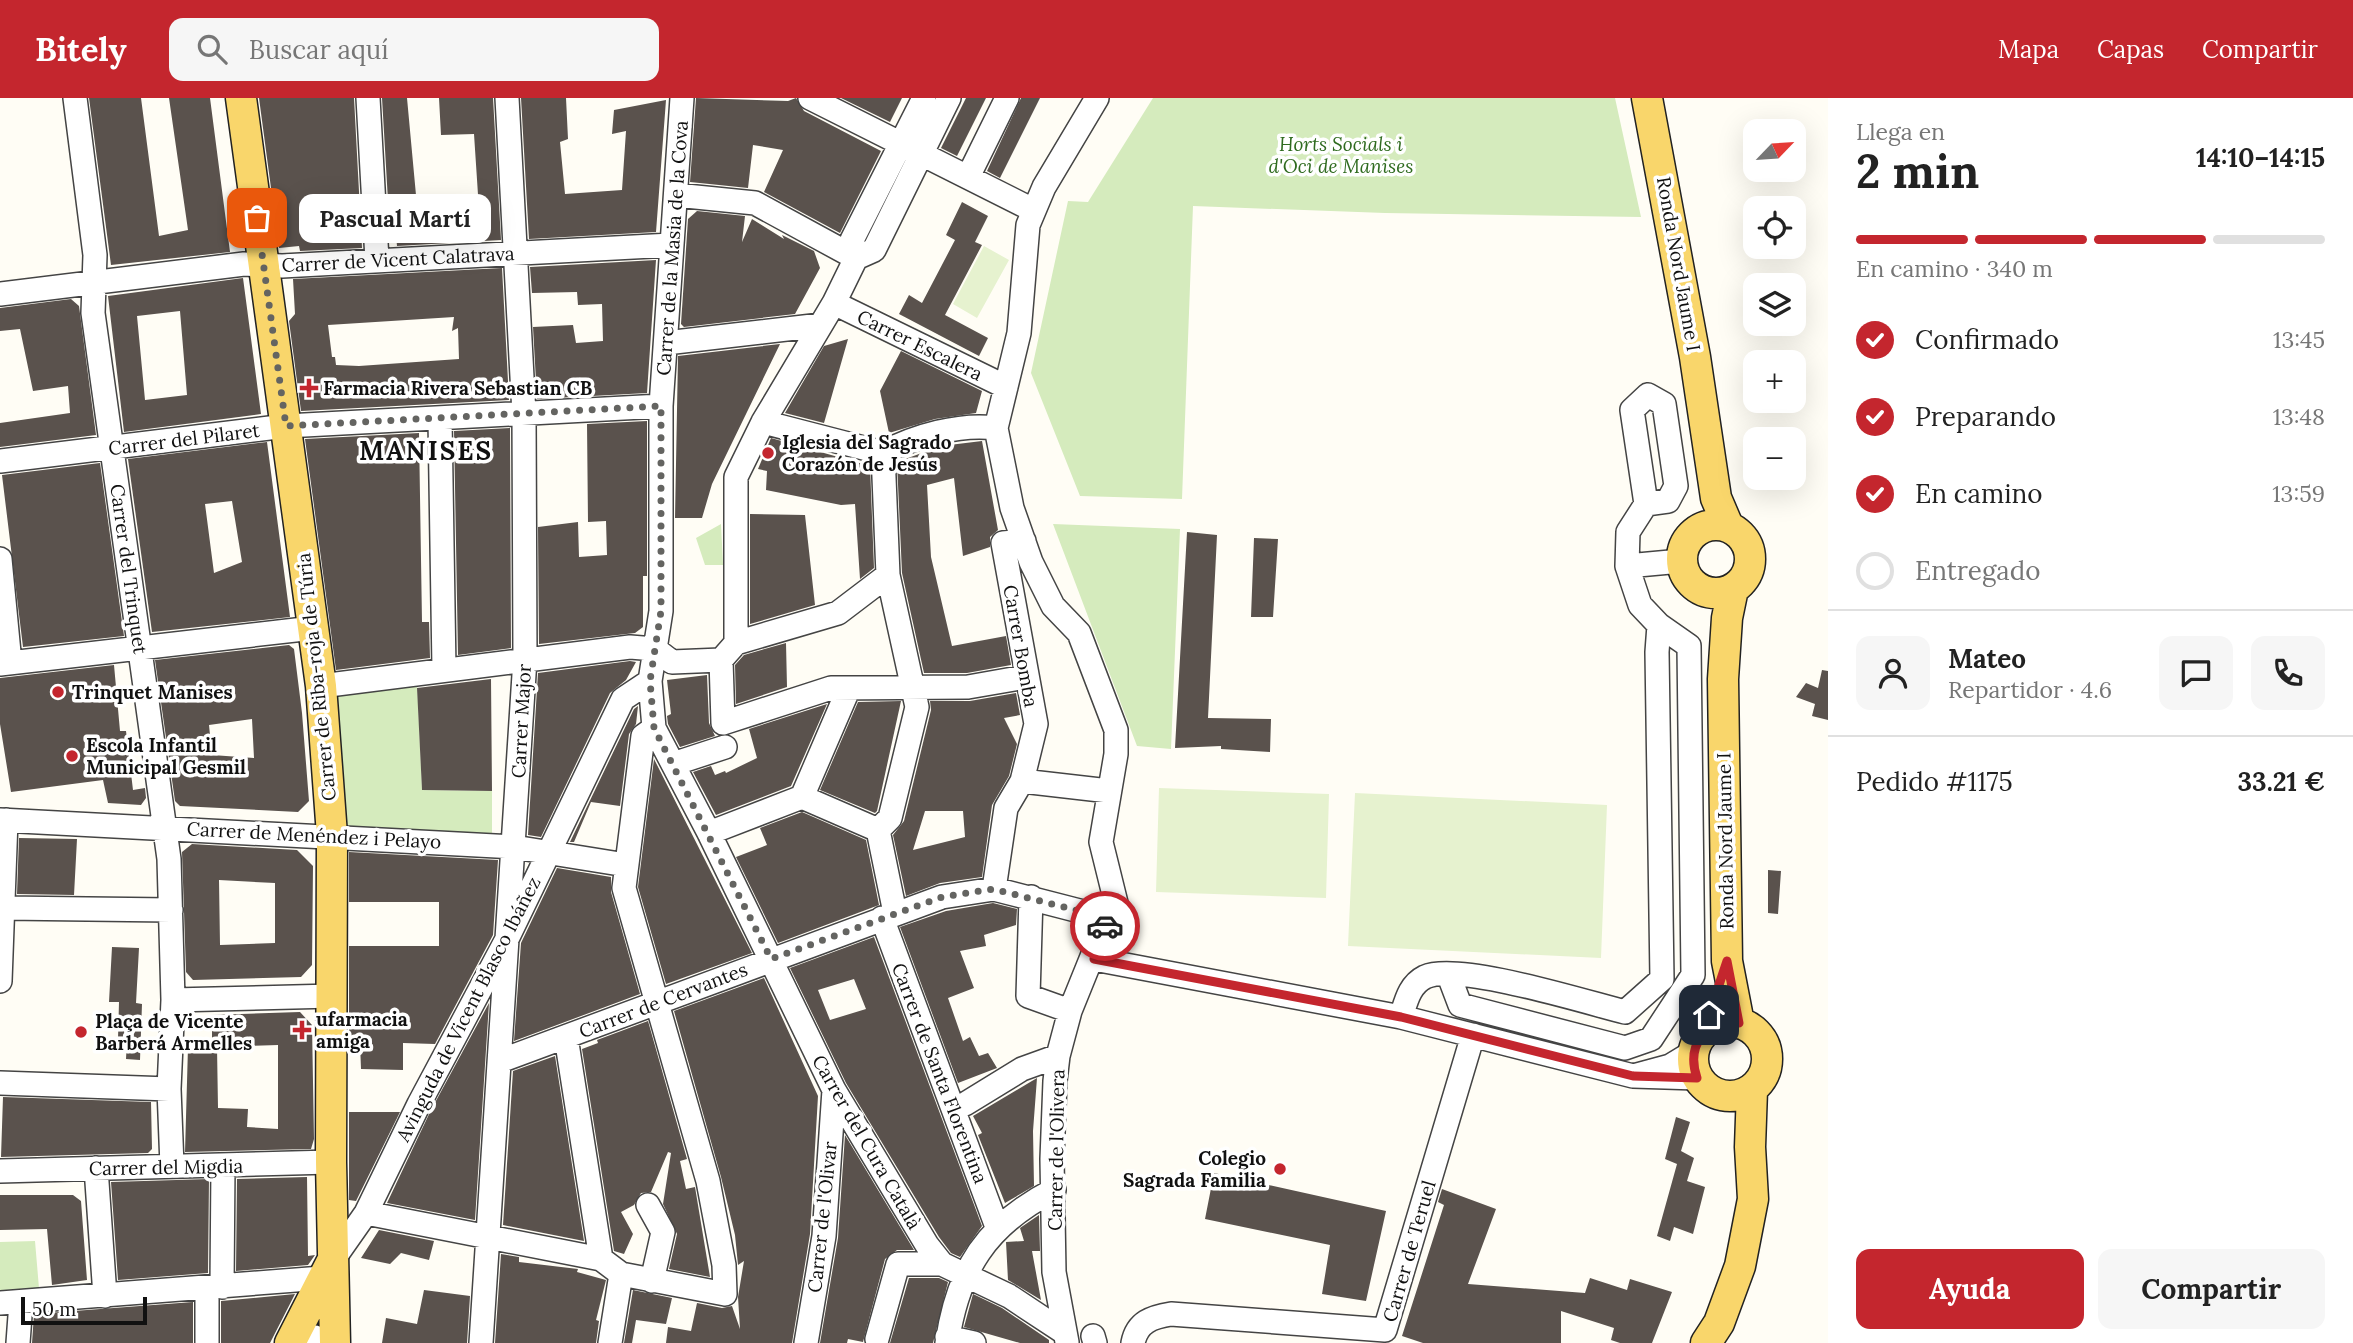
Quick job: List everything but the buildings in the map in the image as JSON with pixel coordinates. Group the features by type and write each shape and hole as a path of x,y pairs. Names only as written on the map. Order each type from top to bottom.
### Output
{"main road":[{"name":"Carrer de Riba-roja de Túria","path":"241,98 321,686 332,835 333,996 327,1269"},
{"name":"Ronda Nord Jaume I","path":"1647,98 1695,357 1704,432 1716,498 1728,526"},
{"name":"Ronda Nord Jaume I","path":"1686,547 1698,501 1704,432"},
{"path":"1708,524 1728,526 1745,540 1751,561 1743,581 1733,589 1715,594 1698,588 1686,577 1686,547 1708,524"},
{"name":"Ronda Nord Jaume I","path":"1698,588 1723,678"},
{"name":"Ronda Nord Jaume I","path":"1733,589 1727,618 1723,678 1727,961 1739,1023"},
{"name":"Ronda Nord Jaume I","path":"1698,1054 1727,961"},
{"path":"1739,1023 1756,1032 1767,1056 1766,1069 1741,1094 1706,1088 1698,1054 1713,1025 1739,1023"},
{"path":"1706,1343 1718,1323 1740,1266 1753,1199 1750,1147 1741,1094"},
{"name":"Avinguda de Vicent Blasco Ibáñez","path":"316,1332 327,1269"}],"street":[{"name":"Carrer del Trinquet","path":"75,98 95,255 93,313 164,827 171,910 172,1166"},
{"path":"368,98 377,260"},
{"name":"Carrer Major","path":"481,1343 525,659 524,414 506,98"},
{"name":"Carrer de la Masia de la Cova","path":"655,649 661,611 661,406 682,98"},
{"path":"810,98 1033,210"},
{"path":"910,148 924,98"},
{"path":"949,98 910,148 852,240 856,258 834,303 762,422 736,477 729,652 723,723 831,688 968,687 1026,677"},
{"path":"968,177 1007,98"},
{"path":"1097,98 1033,210 1028,225 1019,333 997,383 985,427 1024,541 1053,606 1079,633 1116,730 1101,842 1113,919"},
{"path":"676,195 755,203 856,258"},
{"name":"Carrer de Vicent Calatrava","path":"0,294 94,280 244,264 671,245"},
{"name":"Carrer Escalera","path":"834,303 997,383"},
{"path":"666,343 821,325"},
{"name":"Carrer del Pilaret","path":"0,461 286,426 661,406"},
{"path":"440,419 444,669"},
{"path":"762,422 883,453 901,443 985,427"},
{"path":"709,833 802,797 878,830 890,818 917,707 888,575 883,453"},
{"path":"1449,976 1461,1005 1625,1048 1651,1039 1693,975 1689,646 1659,625 1640,605 1627,566 1628,532 1646,505"},
{"name":"Carrer Bomba","path":"993,889 1006,808 1022,781 1036,724 1003,543 1024,541"},
{"path":"1627,566 1686,547"},
{"path":"0,559 5,664 313,628"},
{"path":"321,686 630,647 655,649 672,662 729,652 838,613 888,575"},
{"path":"1401,1017 1411,988 1427,976 1466,973 1625,1012 1662,979 1657,652 1659,625"},
{"name":"Carrer del Cura Català","path":"655,649 650,681 654,728 709,833 834,1090 927,1245 942,1264 962,1276 1009,1296 1066,1338"},
{"name":"Avinguda de Vicent Blasco Ibáñez","path":"327,1269 366,1213 419,1104 507,939 546,852 623,699 650,681"},
{"path":"802,797 849,688"},
{"path":"366,1213 601,1259 621,1275 725,1294 724,1265 708,1181 624,888 643,736 654,728"},
{"path":"673,764 724,747"},
{"path":"1022,781 1109,791"},
{"path":"0,981 4,908 3,820"},
{"name":"Carrer de Menéndez i Pelayo","path":"3,820 332,835 514,847 626,865"},
{"name":"Carrer de Santa Florentina","path":"878,830 888,915 998,1227"},
{"name":"Carrer de Cervantes","path":"500,1061 942,897 993,889 1113,919"},
{"path":"1031,897 1028,996 1070,1011"},
{"path":"4,908 171,910"},
{"name":"Carrer de l'Olivera","path":"1066,1338 1054,1272 1052,1159 1058,1055 1070,1011 1113,919"},
{"path":"1094,959 1401,1017 1633,1076 1670,1066 1698,1054"},
{"path":"173,1000 333,996"},
{"name":"Carrer de Teruel","path":"1132,1343 1140,1325 1154,1317 1171,1314 1385,1330 1473,1035"},
{"path":"566,1037 601,1259"},
{"path":"965,1104 1022,1069 1058,1055"},
{"path":"0,1083 170,1089"},
{"name":"Carrer de l'Olivar","path":"806,1343 824,1236 834,1090"},
{"name":"Carrer del Migdia","path":"0,1171 331,1162"},
{"path":"207,1343 215,1288 223,1165"},
{"path":"96,1168 105,1296"},
{"path":"974,1343 948,1335 962,1276 998,1227 1028,1203 1054,1190"},
{"path":"648,1205 663,1232 652,1281"},
{"path":"877,1339 898,1264 942,1264"},
{"path":"18,1343 10,1303 215,1288 327,1269"},
{"path":"610,1343 621,1275"}],"green space":[{"name":"Horts Socials i d'Oci de Manises","path":"1153,98 1615,98 1641,217 1385,213 1193,206 1182,499 1080,496 1031,373 1068,201 1088,202"},
{"path":"984,246 1009,260 977,318 953,304"},
{"path":"721,524 723,565 705,565 696,538"},
{"path":"1053,524 1180,529 1171,749 1137,746"},
{"path":"417,681 422,790 492,791 492,835 352,829 344,822 335,701 341,693"},
{"path":"1159,788 1329,794 1326,898 1156,892"},
{"path":"1355,793 1607,805 1601,958 1348,946"},
{"path":"35,1241 40,1300 0,1303 0,1242"}],"way so far":[{"path":"257,218 286,426 661,406 661,611 650,681 654,728 771,959 942,897 993,889 1095,915 1106,922 1105,926"}],"place":[{"name":"Pascual Martí","path":"257,218"},
{"name":"Farmacia Rivera Sebastian CB","path":"309,388"},
{"name":"Iglesia del Sagrado Corazón de Jesús","path":"768,453"},
{"name":"Trinquet Manises","path":"58,692"},
{"name":"Escola Infantil Municipal Gesmil","path":"72,756"},
{"name":"ufarmacia amiga","path":"302,1030"},
{"name":"Plaça de Vicente Barberá Armelles","path":"81,1032"},
{"name":"Colegio Sagrada Familia","path":"1280,1169"}],"district":[{"name":"MANISES","path":"426,450"}],"route":[{"path":"1105,926 1094,959 1401,1017 1633,1076 1697,1078 1693,1052 1703,1033 1713,1025 1739,1023 1727,961 1709,1015"}]}
